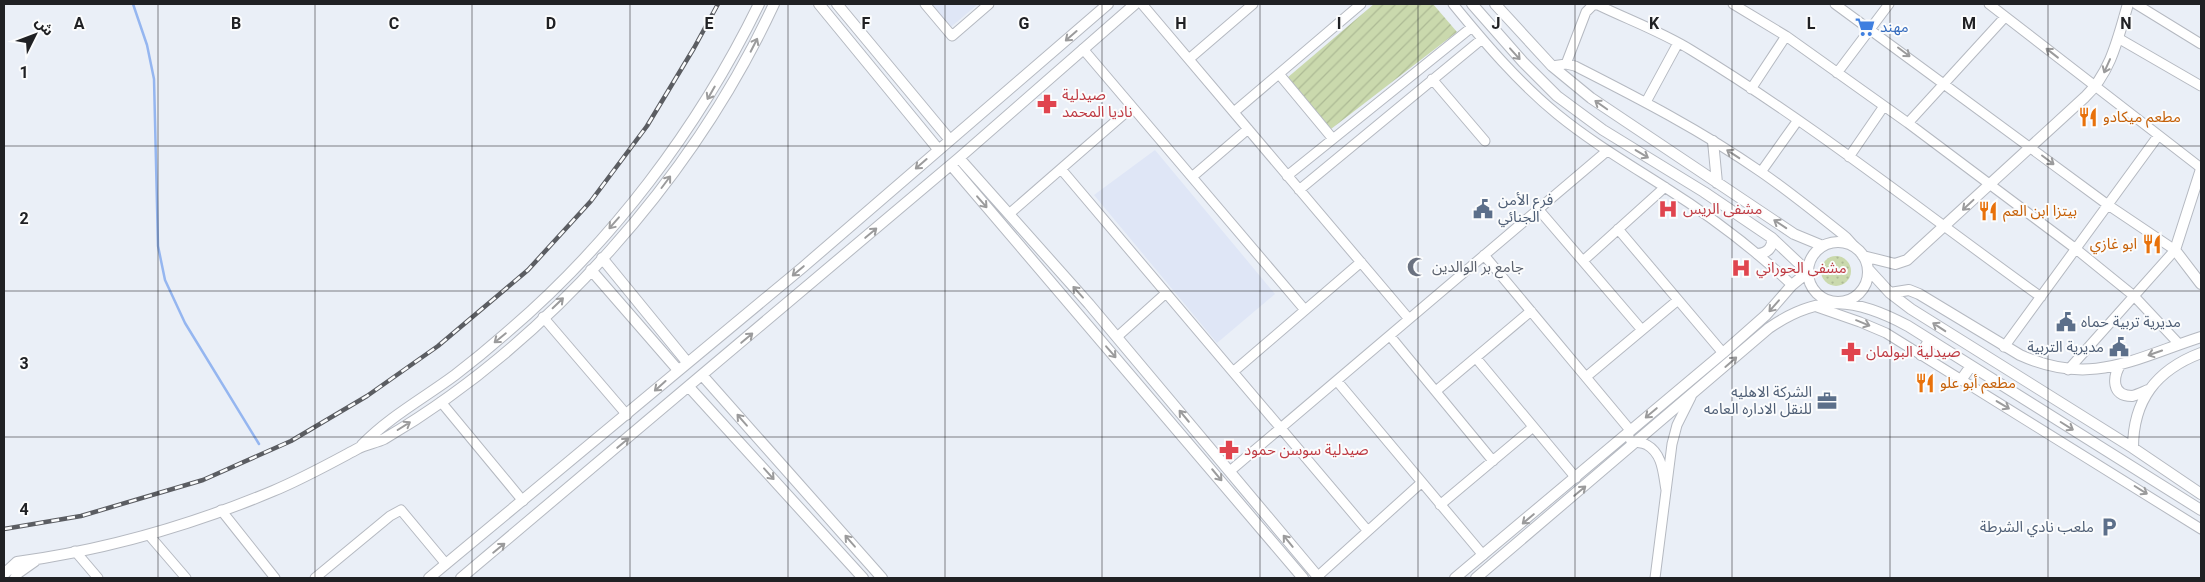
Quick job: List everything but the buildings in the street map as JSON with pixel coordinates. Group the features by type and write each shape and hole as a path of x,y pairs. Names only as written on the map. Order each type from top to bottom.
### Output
{"main road":[{"path":"360,446 377,429 455,374 505,334 586,255 650,179 679,141 710,96 759,4"},
{"path":"4,574 17,562 38,560 149,535 274,491 326,466 360,446 381,440 441,402 492,364 592,270 656,195 690,151 744,65 774,4"},
{"path":"818,4 938,149"},
{"path":"837,4 950,140"},
{"path":"429,578 802,268 1108,4"},
{"path":"461,578 951,165 1135,4"},
{"path":"1472,4 1523,62 1557,96 1603,130 1696,187 1772,238 1808,272"},
{"path":"1494,4 1552,66 1591,98 1794,234 1823,246"},
{"path":"1863,256 1888,263 1901,263 1944,227 2095,87 2107,68 2128,4"},
{"path":"752,18 765,23"},
{"path":"1713,141 1717,183"},
{"path":"959,158 1117,337 1318,577"},
{"path":"951,165 1303,578"},
{"path":"2201,168 2175,250 2201,284"},
{"path":"1758,254 1768,251 1772,245 1772,238"},
{"path":"2201,494 2133,448 1938,327 1890,293 1868,269 1863,256 1855,247 1839,242 1823,246 1812,257 1808,272 1810,282 1822,298 1832,302 1865,307 1885,314 2201,510"},
{"path":"602,258 688,362"},
{"path":"1476,578 1691,397 1769,328 1787,317 1817,307 1851,300 1864,287 1868,269"},
{"path":"592,270 678,370"},
{"path":"1455,578 1724,353 1766,315 1792,285 1808,272"},
{"path":"1890,293 1909,290 1919,294 2004,347 2035,362 2068,370 2104,369 2201,337"},
{"path":"1921,354 1929,340"},
{"path":"2120,365 2114,374 2118,390 2123,394 2134,396 2148,390 2178,364 2201,353"},
{"path":"1961,380 1971,366"},
{"path":"702,376 882,578"},
{"path":"689,386 864,578"},
{"path":"2133,448 2135,418 2148,390"},
{"path":"15,578 18,573 38,560"}],"street":[{"path":"926,4 952,36 988,4"},
{"path":"1142,4 1410,319"},
{"path":"1189,59 1253,4"},
{"path":"1453,4 1482,39 1550,108 1607,151 1666,187 1758,254 1792,285"},
{"path":"1733,4 1786,36 1908,123 2076,248 2134,296 2179,344"},
{"path":"1836,4 2108,205 2175,250 2068,370"},
{"path":"1837,73 1889,4"},
{"path":"1989,4 2201,168"},
{"path":"2136,4 2201,44"},
{"path":"1234,112 1358,5"},
{"path":"1566,64 1586,12 1593,5 1598,5 1678,43 1798,120 2041,297"},
{"path":"1908,123 2005,17"},
{"path":"1287,176 1472,27"},
{"path":"1751,89 1786,36"},
{"path":"2118,38 2201,86"},
{"path":"1299,190 1482,39"},
{"path":"1646,102 1678,43"},
{"path":"1083,49 1305,310"},
{"path":"1552,66 1566,64 1646,102 1713,141 1761,172 1846,237 1855,247"},
{"path":"1279,74 1333,139"},
{"path":"1432,79 1485,142"},
{"path":"1009,214 1132,106"},
{"path":"1849,157 1884,106"},
{"path":"1761,172 1798,120"},
{"path":"1192,178 1248,129"},
{"path":"2004,347 2158,136"},
{"path":"1230,471 1607,151"},
{"path":"1061,169 1367,530"},
{"path":"1583,261 1666,187"},
{"path":"1539,210 1642,330"},
{"path":"1618,229 1724,353"},
{"path":"1484,255 1630,430 1629,438 1647,445 1657,454 1666,490"},
{"path":"1233,372 1361,262"},
{"path":"1117,337 1166,294"},
{"path":"1586,377 1678,300"},
{"path":"1817,307 1886,333 2201,529"},
{"path":"1436,391 1531,311"},
{"path":"543,317 627,415"},
{"path":"1390,336 1493,461"},
{"path":"1476,358 1576,478"},
{"path":"1337,381 1483,555"},
{"path":"1655,578 1674,434 1691,397"},
{"path":"441,402 523,501"},
{"path":"1440,505 1534,427"},
{"path":"1318,577 1367,530 1421,483"},
{"path":"221,510 274,578"},
{"path":"315,578 390,516 401,510 446,564"},
{"path":"149,535 186,578"},
{"path":"75,551 98,578"}],"shaded area":[{"path":"932,4 978,4 951,27"},
{"path":"1155,150 1275,294 1217,343 1094,195"}],"green space":[{"path":"1374,4 1433,4 1457,32 1331,129 1287,78"},
{"path":"1836,256 1847,260 1851,271 1847,282 1836,286 1825,282 1821,271 1825,260"}],"waterway":[{"path":"133,4 147,45 154,79 158,246 165,280 185,323 259,444"}],"railway":[{"path":"4,529 81,516 203,480 291,441 367,396 438,346 528,270 591,201 647,126 718,4"}],"place":[{"name":"مهند","path":"1865,27"},
{"name":"صيدلية ناديا المحمد","path":"1047,104"},
{"name":"مطعم ميكادو","path":"2088,117"},
{"name":"فرع الأمن الجنائي","path":"1483,209"},
{"name":"مشفى الريس","path":"1668,209"},
{"name":"بيتزا ابن العم","path":"1988,211"},
{"name":"ابو غازي","path":"2152,244"},
{"name":"جامع بر الوالدين","path":"1417,267"},
{"name":"مشفى الحوراني","path":"1741,268"},
{"name":"مديرية تربية حماه","path":"2066,322"},
{"name":"مديرية التربية","path":"2119,347"},
{"name":"صيدلية البولمان","path":"1851,352"},
{"name":"مطعم أبو علو","path":"1925,383"},
{"name":"الشركة الاهليه للنقل الاداره العامه","path":"1827,401"},
{"name":"صيدلية سوسن حمود","path":"1229,450"},
{"name":"ملعب نادي الشرطة","path":"2109,527"}]}
